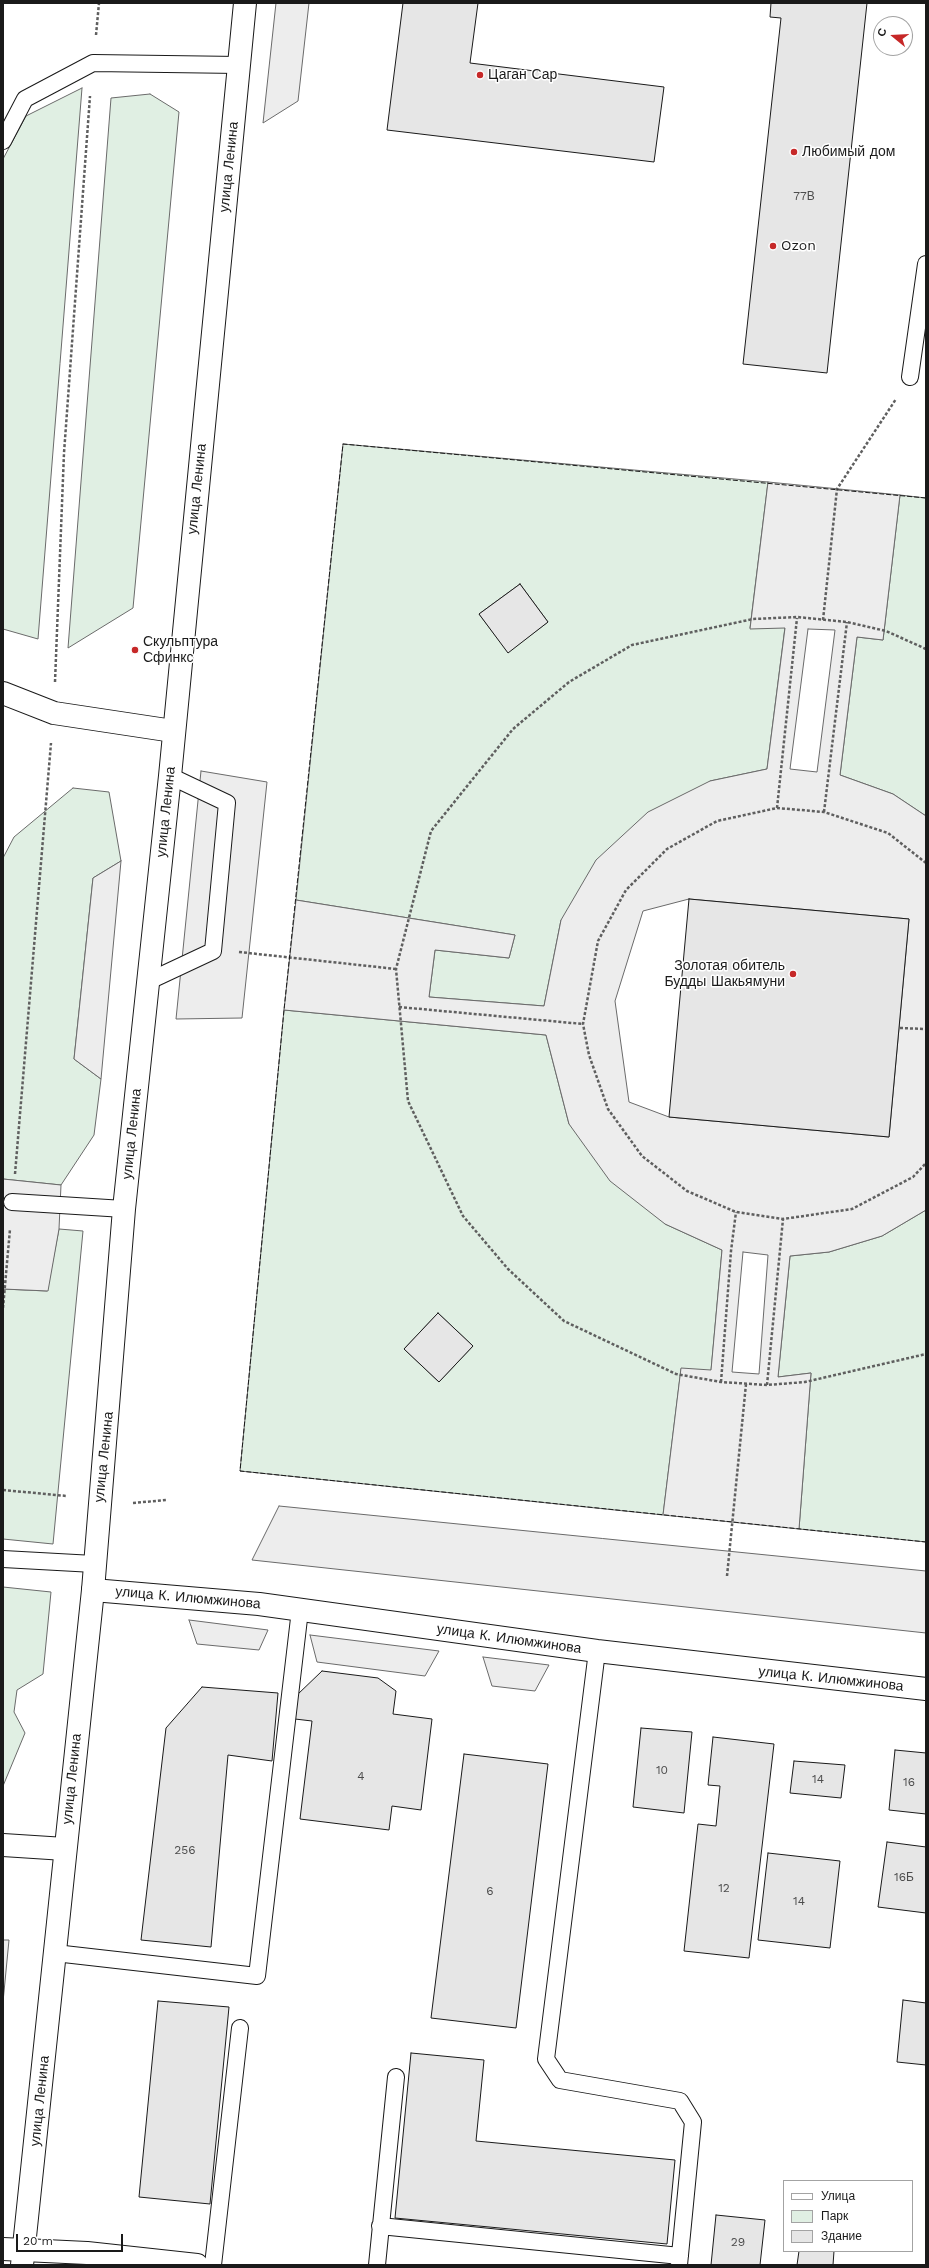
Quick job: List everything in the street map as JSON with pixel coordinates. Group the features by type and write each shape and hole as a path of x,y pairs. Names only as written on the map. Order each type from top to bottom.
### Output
{"main road":[{"name":"улица Ленина","path":"23,2258 93,1590 124,1209 170,776 173,730 245,3"},
{"path":"3,694 54,714 173,730"},
{"name":"улица К. Илюмжинова","path":"93,1590 168,1595 300,1610 598,1651 926,1689"},
{"path":"3,1845 65,1848"},
{"path":"3,2249 23,2258 87,2253 197,2265"}],"lane":[{"path":"3,141 25,99 93,63 240,65"},
{"path":"910,377 926,264"},
{"path":"149,981 213,951 227,803 170,776"},
{"path":"12,1202 124,1209"},
{"path":"3,1559 94,1564"},
{"path":"55,1953 257,1976 300,1610"},
{"path":"380,2226 680,2260 693,2122 680,2101 560,2080 546,2059 598,1651"},
{"path":"213,2265 240,2028"},
{"path":"377,2265 396,2077"}],"path":[{"path":"3,1308 54,714 64,453 93,63 99,3"},
{"path":"823,620 837,489 910,377"},
{"path":"777,808 797,618"},
{"path":"926,649 886,631 847,622 797,618 754,619 632,645 569,682 513,729 431,831 396,969 408,1101 463,1216 508,1269 564,1321 676,1374 721,1382 767,1385 805,1382 926,1354"},
{"path":"824,812 847,622"},
{"path":"926,863 888,833 824,812 777,808 717,821 667,849 626,890 598,941 583,1024 589,1055 608,1109 642,1156 687,1191 736,1212 783,1218 852,1209 913,1177 926,1163"},
{"path":"213,951 262,953 396,969"},
{"path":"399,1007 583,1024"},
{"path":"900,1028 926,1029"},
{"path":"721,1382 731,1251 736,1212"},
{"path":"767,1385 783,1218"},
{"path":"727,1576 746,1384"},
{"path":"3,1490 67,1496"},
{"path":"133,1503 166,1500"}],"green space":[{"path":"82,88 38,639 3,629 3,159 26,116"},
{"path":"150,94 179,112 133,608 68,648 111,98"},
{"path":"343,444 768,482 750,628 785,627 767,769 710,781 561,920 544,1006 429,997 435,950 509,958 515,935 296,900","holes":["520,584 548,622 508,652 479,614"]},
{"path":"900,495 926,498 926,816 893,794 840,775 857,637 883,640"},
{"path":"73,788 109,792 121,861 93,878 74,1059 101,1079 94,1135 61,1185 3,1179 3,858 14,837"},
{"path":"284,1010 546,1035 569,1124 665,1224 722,1250 711,1371 681,1369 663,1515 240,1471","holes":["438,1313 473,1346 439,1382 404,1349"]},
{"path":"926,1210 926,1542 799,1529 811,1373 778,1377 790,1256 829,1252 882,1236"},
{"path":"59,1229 83,1231 53,1544 3,1539 3,1289 47,1291"},
{"path":"3,1587 51,1592 43,1674 17,1690 14,1712 25,1733 3,1786"}],"shaded area":[{"path":"276,3 309,3 298,101 263,123"},
{"path":"768,482 900,495 883,640 857,637 840,775 893,794 926,816 926,1210 882,1236 829,1252 790,1256 778,1377 811,1373 799,1529 663,1515 681,1368 711,1370 722,1250 665,1224 610,1181 569,1124 546,1035 284,1010 296,900 515,935 509,958 435,950 429,997 544,1006 561,920 596,860 648,812 710,781 767,769 785,628 750,629","holes":["808,629 835,630 817,772 790,769","689,899 909,919 889,1137 669,1117 629,1102 615,1001 643,911","743,1252 768,1255 759,1374 732,1372"]},
{"path":"201,771 267,782 242,1018 176,1019"},
{"path":"121,861 101,1079 74,1059 93,878"},
{"path":"3,1179 61,1185 59,1229 48,1291 3,1289"},
{"path":"279,1506 926,1571 926,1633 252,1560"},
{"path":"189,1620 268,1630 259,1650 197,1644"},
{"path":"310,1635 439,1651 425,1676 317,1662"},
{"path":"483,1657 549,1665 535,1691 492,1686"},
{"path":"3,1940 9,1940 3,2002"}],"building":[{"name":"Цаган Сар","path":"403,3 478,3 470,63 664,87 654,162 387,130"},
{"path":"771,3 867,3 827,373 743,364 781,18 770,17"},
{"path":"520,584 548,622 508,653 479,614"},
{"name":"Золотая обитель Будды Шакьямуни","path":"689,899 909,919 889,1137 669,1117"},
{"path":"438,1313 473,1346 439,1382 404,1349"},
{"path":"322,1671 378,1678 396,1691 393,1714 432,1719 421,1810 392,1806 389,1830 300,1819 312,1721 295,1719 297,1695"},
{"path":"202,1687 278,1693 272,1761 228,1755 211,1947 141,1940 166,1728"},
{"path":"641,1728 692,1732 684,1813 633,1807"},
{"path":"713,1737 774,1744 749,1958 684,1951 698,1824 716,1826 720,1786 708,1785"},
{"path":"895,1750 926,1753 926,1814 889,1810"},
{"path":"464,1754 548,1764 516,2028 431,2018"},
{"path":"794,1761 845,1765 841,1798 790,1793"},
{"path":"887,1842 926,1847 926,1913 878,1907"},
{"path":"768,1853 840,1861 830,1948 758,1940"},
{"path":"903,2000 926,2003 926,2065 897,2062"},
{"path":"158,2001 229,2007 210,2204 139,2197"},
{"path":"411,2053 484,2060 476,2141 675,2160 667,2244 395,2218"},
{"path":"716,2215 765,2220 760,2265 711,2265"},
{"path":"799,2252 834,2252 833,2265 797,2265"}],"fence":[{"path":"926,498 343,444 284,1010 240,1471 926,1542"}],"place":[{"name":"Цаган Сар","path":"480,75"},
{"name":"Любимый дом","path":"794,152"},
{"name":"Ozon","path":"773,246"},
{"name":"Скульптура Сфинкс","path":"135,650"},
{"name":"Золотая обитель Будды Шакьямуни","path":"793,974"}]}
